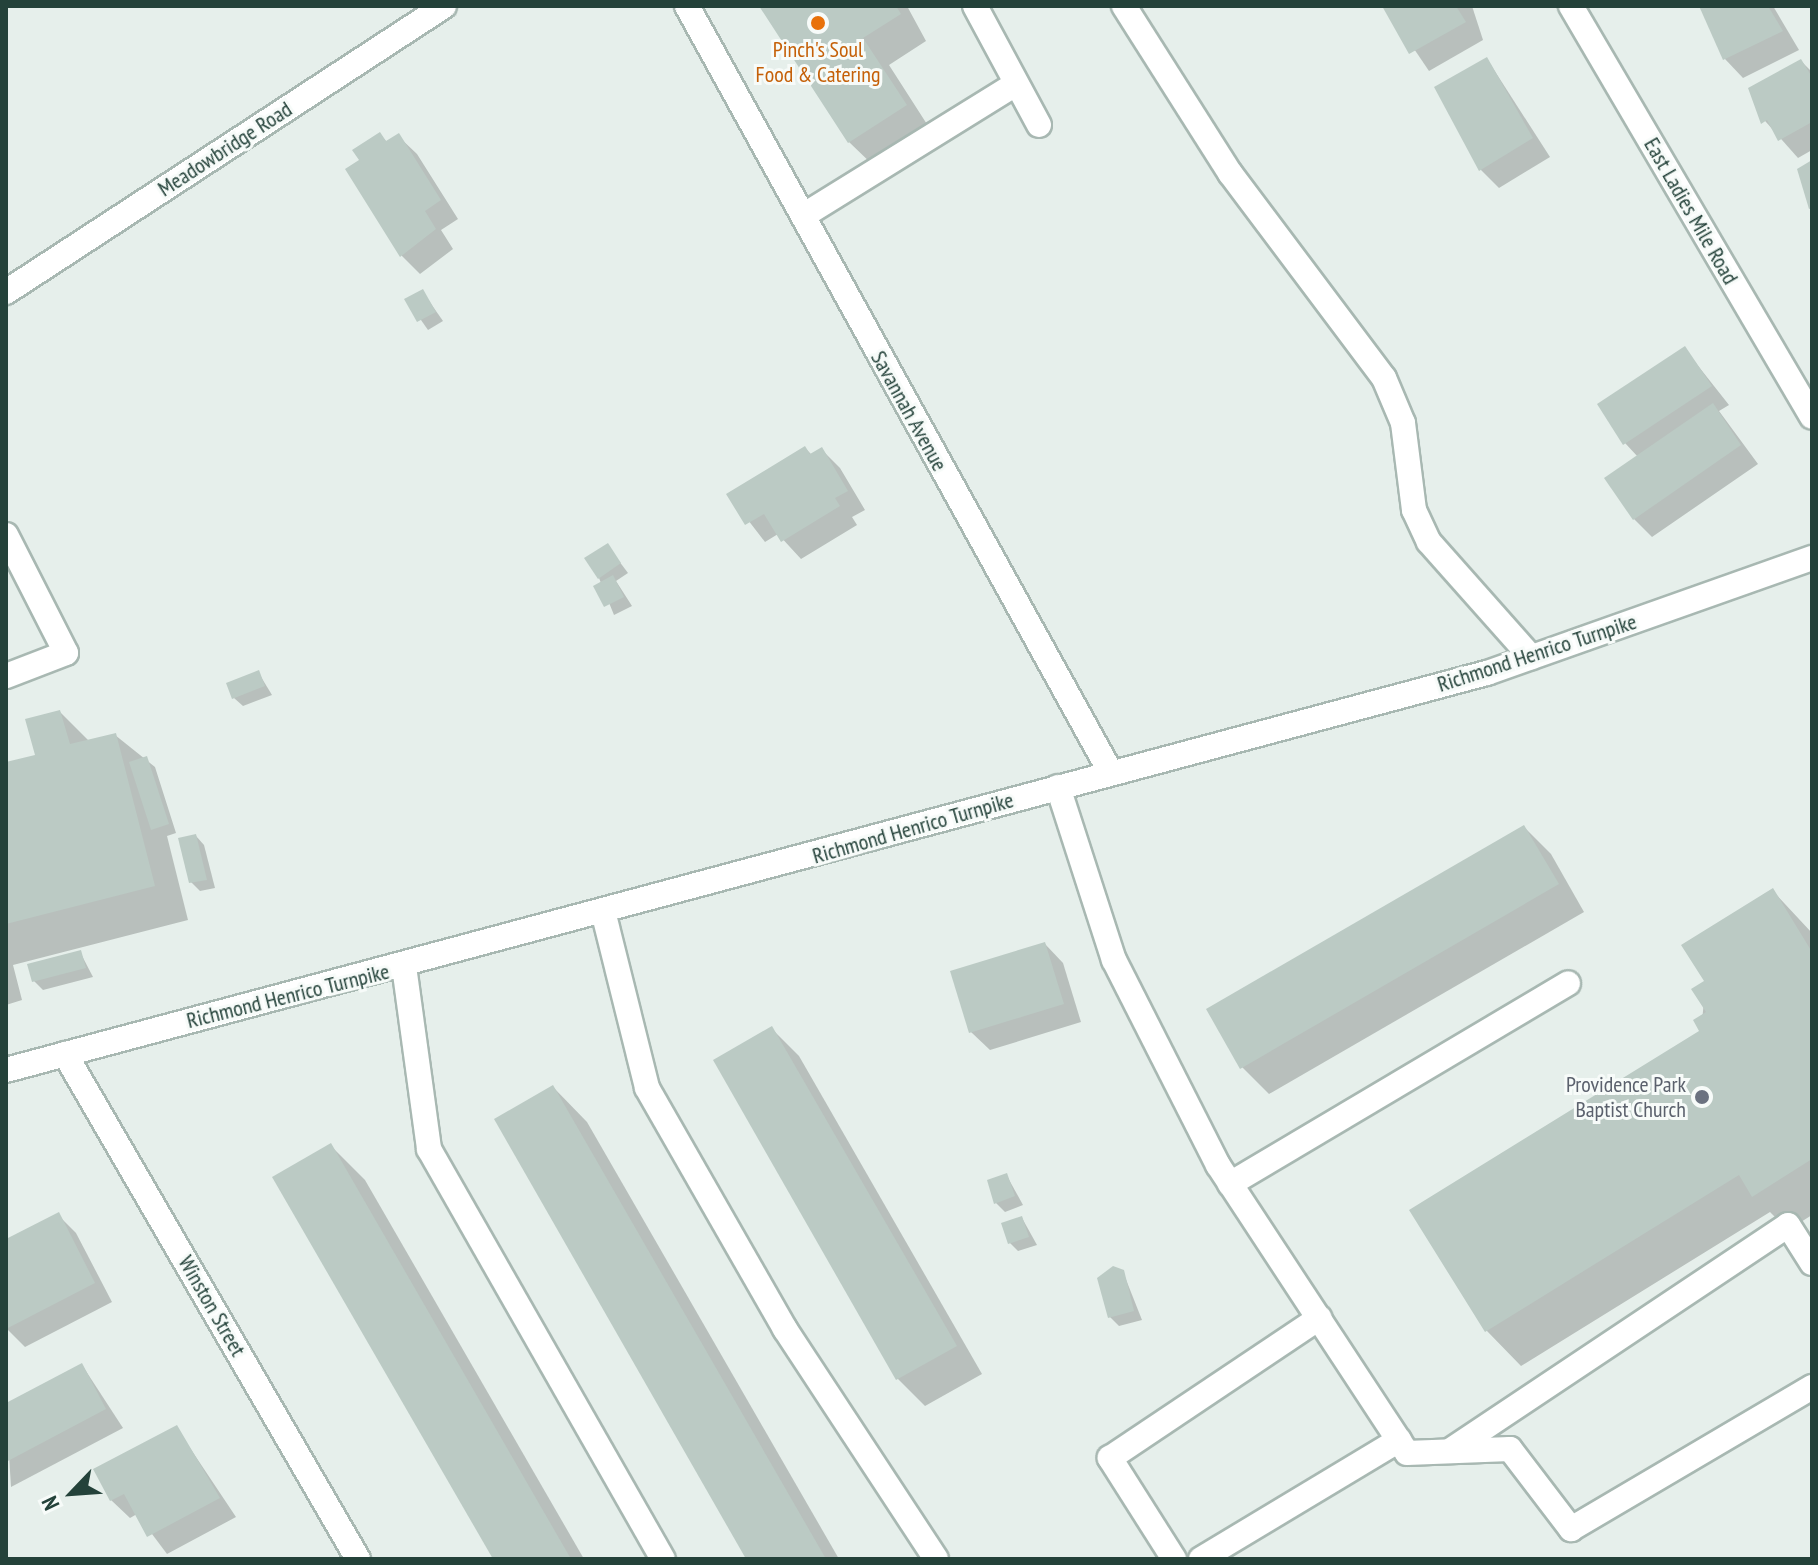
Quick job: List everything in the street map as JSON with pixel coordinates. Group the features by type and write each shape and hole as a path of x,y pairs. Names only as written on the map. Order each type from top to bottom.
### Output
{"street":[{"name":"Meadowbridge Road","path":"6,292 444,6"},
{"name":"Savannah Avenue","path":"687,6 860,309 874,355 1111,773"},
{"path":"975,6 1039,125"},
{"path":"1124,6 1230,173 1384,378 1403,423 1414,510 1429,542 1531,657"},
{"name":"East Ladies Mile Road","path":"1571,6 1812,417"},
{"path":"806,214 1016,84"},
{"path":"6,535 66,653 6,676"},
{"name":"Richmond Henrico Turnpike","path":"6,1070 604,915 1531,657 1812,558"},
{"path":"1058,787 1114,960 1230,1184 1407,1453 1510,1449 1571,1529 1812,1387"},
{"path":"604,915 647,1088 785,1329 936,1559"},
{"path":"404,966 429,1149 663,1559"},
{"path":"1230,1184 1568,983"},
{"name":"Winston Street","path":"65,1054 358,1559"},
{"path":"1449,1451 1788,1225 1812,1263"},
{"path":"1174,1559 1110,1458 1319,1318"},
{"path":"1201,1559 1399,1440"}],"building":[{"path":"759,6 896,6 901,14 863,38 907,105 848,143"},
{"path":"1382,6 1456,6 1466,22 1409,54"},
{"path":"1699,6 1768,6 1783,31 1723,60"},
{"path":"1487,57 1533,138 1479,171 1434,87"},
{"path":"1801,59 1812,77 1812,122 1778,141 1767,120 1761,124 1748,88"},
{"path":"380,132 386,141 399,133 441,200 425,211 436,229 400,257 345,169 359,160 352,150"},
{"path":"1812,160 1812,208 1809,209 1797,169"},
{"path":"423,289 436,312 417,322 404,299"},
{"path":"1685,346 1712,386 1623,445 1597,404"},
{"path":"1713,403 1741,445 1633,520 1604,478"},
{"path":"805,446 810,454 822,447 848,491 835,498 840,506 781,542 764,514 745,525 726,494"},
{"path":"608,543 621,563 598,579 584,558"},
{"path":"613,575 624,597 604,607 593,586"},
{"path":"259,670 265,686 232,699 226,683"},
{"path":"60,710 70,744 116,733 155,886 6,924 6,762 35,755 25,719"},
{"path":"147,756 169,824 151,830 129,762"},
{"path":"1524,825 1559,884 1240,1069 1206,1009"},
{"path":"196,834 207,880 189,883 178,838"},
{"name":"Providence Park Baptist Church","path":"1773,888 1812,952 1812,1159 1752,1197 1739,1175 1485,1332 1409,1210 1699,1031 1693,1020 1706,1012 1691,989 1704,981 1681,945"},
{"path":"1045,942 1064,1004 969,1033 950,971"},
{"path":"81,950 86,968 32,982 27,964"},
{"path":"772,1026 957,1346 896,1380 713,1060"},
{"path":"553,1085 826,1559 746,1559 494,1119"},
{"path":"331,1143 571,1559 493,1559 272,1177"},
{"path":"1007,1173 1015,1196 994,1204 987,1180"},
{"path":"59,1212 95,1283 6,1329 6,1239"},
{"path":"1022,1216 1029,1237 1008,1244 1001,1223"},
{"path":"1113,1266 1124,1270 1134,1311 1108,1318 1097,1278"},
{"path":"82,1363 106,1409 6,1462 6,1403"},
{"path":"177,1425 220,1498 147,1537 124,1494 110,1501 93,1469"}],"place":[{"name":"Pinch's Soul Food & Catering","path":"818,23"},
{"name":"Providence Park Baptist Church","path":"1702,1097"}]}
